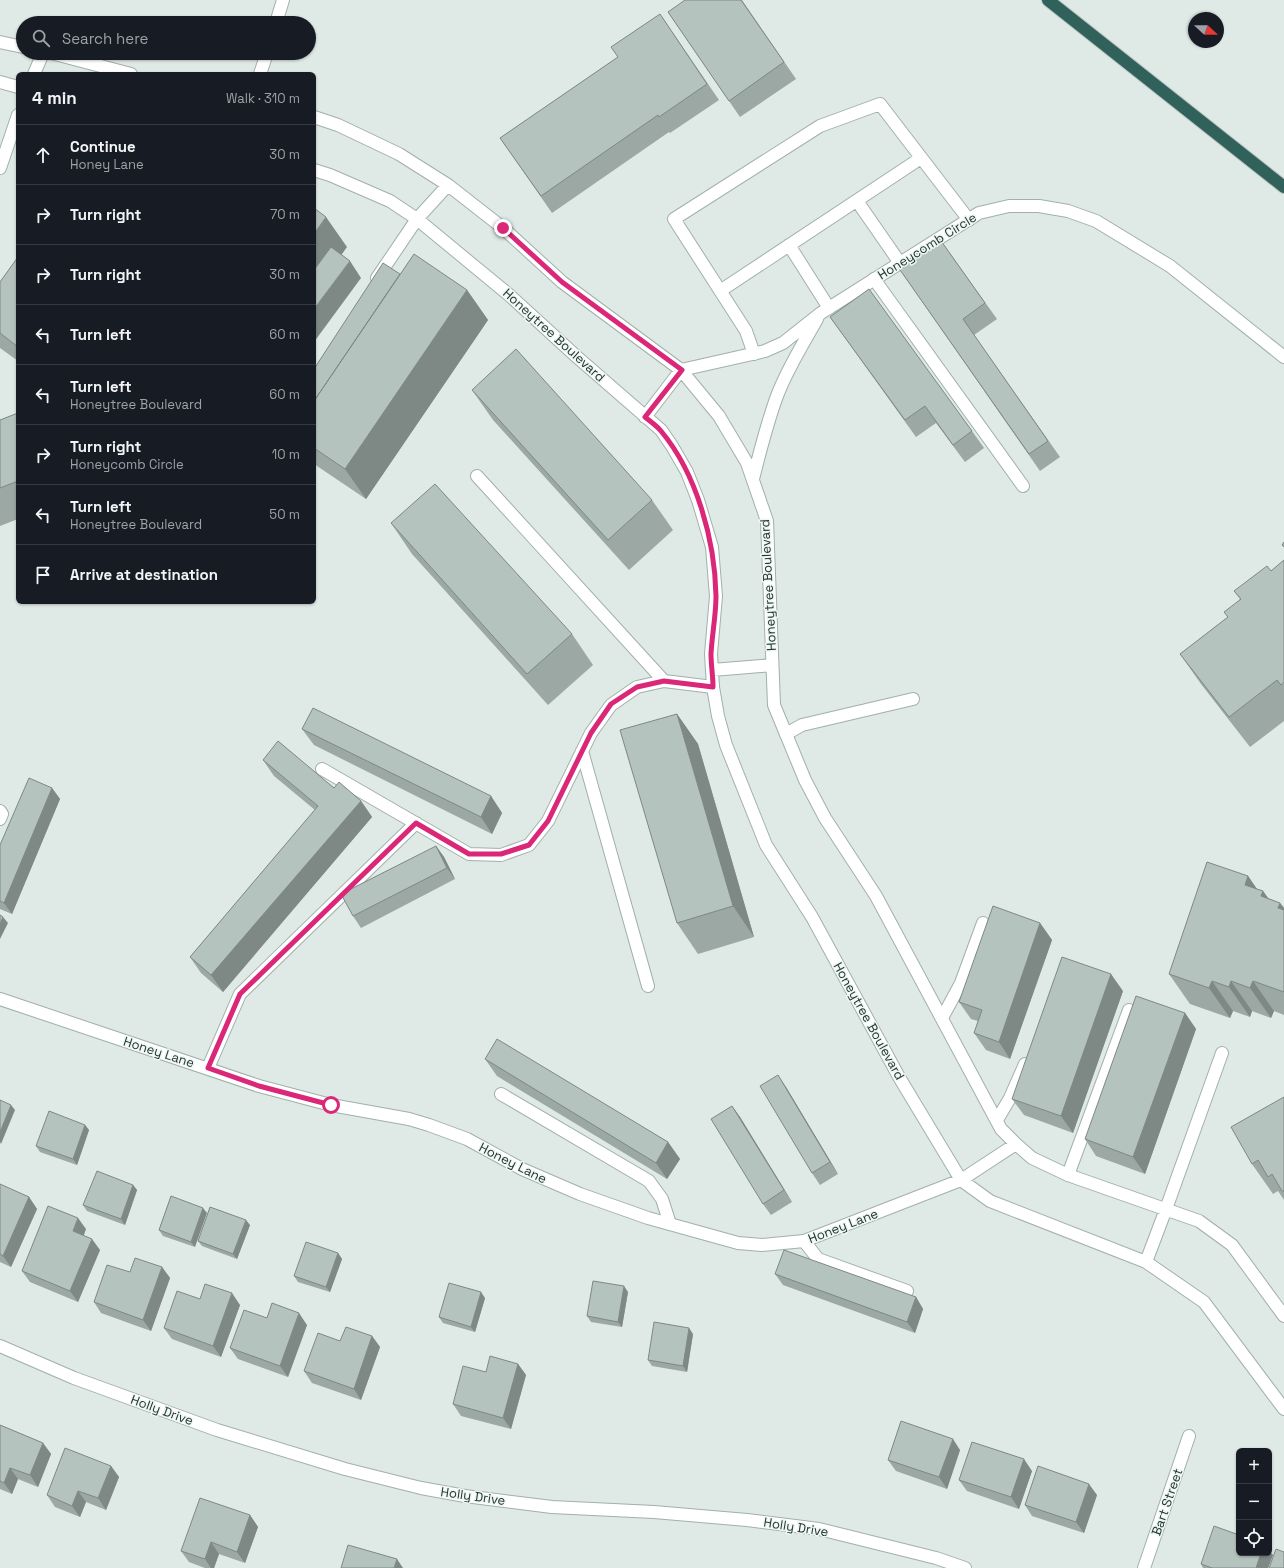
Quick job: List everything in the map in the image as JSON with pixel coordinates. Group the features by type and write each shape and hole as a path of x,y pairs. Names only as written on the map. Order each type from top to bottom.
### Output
{"highway":[{"path":"1048,0 1284,187"}],"street":[{"path":"278,16 283,0"},
{"path":"0,42 16,45"},
{"path":"35,72 40,60"},
{"path":"78,60 124,72"},
{"path":"261,72 265,60"},
{"path":"0,82 16,86"},
{"path":"754,354 746,331 674,219 820,126 880,104 969,220"},
{"name":"Honeytree Boulevard","path":"316,118 338,125 399,154 448,185 503,228 562,282 682,370 719,416 746,463 767,521 774,705 805,780 825,818 876,896 1001,1129 1032,1158 1068,1175 1199,1220 1232,1245 1284,1316"},
{"path":"0,168 16,122"},
{"path":"720,291 922,158"},
{"name":"Honeytree Boulevard","path":"316,171 330,175 390,201 417,219 508,294 577,357 661,430 672,446 687,472 698,500 712,547 716,596 711,654 713,687 718,716 726,745 766,845 812,917 899,1077 961,1180 990,1201 1146,1262 1204,1302 1284,1409"},
{"path":"372,284 417,219 448,185"},
{"path":"857,200 900,263"},
{"name":"Honeycomb Circle","path":"682,370 754,354 783,343 825,311 979,213 1009,206 1039,206 1068,211 1096,221 1170,266 1284,357"},
{"path":"789,245 825,311"},
{"path":"874,279 1023,486"},
{"name":"Honeycomb Circle","path":"753,479 777,395 794,358 825,311"},
{"path":"645,417 682,370"},
{"path":"477,476 664,681"},
{"name":"Honeytree Boulevard","path":"712,670 772,665"},
{"path":"322,769 469,854 501,854 529,845 548,821 591,733 611,704 637,687 664,681 713,687"},
{"path":"786,734 802,725 913,699"},
{"path":"582,751 648,986"},
{"path":"0,811 2,814 0,819"},
{"path":"208,1068 240,994 416,823"},
{"path":"942,1018 961,983 983,923"},
{"name":"Honey Lane","path":"0,999 259,1086 331,1105 409,1119 429,1125 467,1140 522,1169 580,1194 670,1224 738,1243 762,1245 804,1241 961,1180 1016,1144"},
{"path":"1068,1175 1129,1010"},
{"path":"1146,1262 1222,1053"},
{"path":"997,1120 1010,1098 1029,1056"},
{"path":"501,1094 649,1182 662,1199 670,1224"},
{"path":"804,1241 818,1259 907,1291"},
{"name":"Holly Drive","path":"0,1346 74,1378 217,1430 345,1469 421,1488 465,1496 552,1506 662,1512 819,1529 936,1558 965,1568"},
{"name":"Bart Street","path":"1144,1568 1189,1436"}],"building":[{"path":"685,0 741,0 784,62 729,101 668,12"},
{"path":"660,14 707,84 659,117 658,115 541,196 500,138 618,57 611,47"},
{"path":"316,210 326,217 316,231"},
{"path":"939,238 985,303 963,319 1048,441 1029,454 898,267"},
{"path":"331,247 350,261 316,306 316,267"},
{"path":"414,254 467,290 345,469 316,449 316,398"},
{"path":"16,260 16,345 0,333 0,282"},
{"path":"383,263 400,274 316,398 316,366"},
{"path":"869,289 972,431 953,445 925,406 905,420 830,317"},
{"path":"516,349 652,500 608,540 472,390"},
{"path":"16,414 16,482 0,488 0,420"},
{"path":"435,484 572,634 527,674 391,523"},
{"path":"1284,560 1284,682 1281,685 1277,680 1229,717 1180,654 1228,617 1224,612 1241,599 1234,591 1267,566 1271,571"},
{"path":"313,708 491,796 481,817 302,729"},
{"path":"677,714 733,906 677,923 620,730"},
{"path":"278,741 334,788 339,782 361,801 211,975 190,957 318,806 263,760"},
{"path":"29,778 52,788 4,903 0,901 0,845"},
{"path":"436,846 447,868 353,916 341,894"},
{"path":"1207,862 1248,876 1245,885 1263,891 1261,896 1280,903 1278,908 1284,910 1284,992 1253,981 1250,988 1231,981 1229,987 1212,981 1209,988 1169,974"},
{"path":"993,906 1040,923 999,1042 974,1033 982,1010 959,1002"},
{"path":"0,915 3,917 0,924"},
{"path":"1062,957 1111,974 1061,1116 1012,1099"},
{"path":"1136,996 1185,1013 1133,1157 1085,1139"},
{"path":"497,1039 668,1142 656,1163 485,1059"},
{"path":"778,1075 830,1162 812,1173 760,1086"},
{"path":"1284,1097 1284,1191 1282,1191 1272,1174 1268,1177 1258,1160 1252,1164 1231,1127"},
{"path":"0,1100 11,1105 0,1132"},
{"path":"732,1106 784,1190 763,1204 711,1119"},
{"path":"49,1111 85,1125 73,1159 36,1146"},
{"path":"97,1171 133,1185 121,1219 83,1205"},
{"path":"0,1184 29,1197 3,1256 0,1254"},
{"path":"171,1196 203,1208 191,1242 159,1230"},
{"path":"48,1206 78,1218 73,1231 92,1239 70,1291 22,1271"},
{"path":"210,1207 246,1220 233,1254 198,1241"},
{"path":"306,1242 338,1253 326,1287 294,1276"},
{"path":"784,1250 916,1297 907,1322 775,1274"},
{"path":"135,1258 162,1267 143,1320 94,1302 107,1265 130,1272"},
{"path":"593,1281 624,1286 618,1322 587,1316"},
{"path":"449,1283 481,1292 471,1327 439,1317"},
{"path":"205,1284 232,1293 213,1346 164,1328 177,1291 200,1299"},
{"path":"272,1303 299,1313 280,1366 230,1348 244,1310 267,1318"},
{"path":"654,1322 689,1328 683,1366 648,1360"},
{"path":"346,1327 372,1336 354,1389 304,1371 318,1333 340,1341"},
{"path":"490,1356 518,1364 503,1418 453,1404 463,1366 486,1372"},
{"path":"901,1421 953,1439 939,1477 888,1460"},
{"path":"0,1425 43,1443 30,1475 10,1468 4,1483 0,1481"},
{"path":"972,1442 1024,1459 1011,1497 959,1480"},
{"path":"65,1448 111,1466 98,1498 78,1491 72,1506 47,1495"},
{"path":"1038,1466 1089,1484 1076,1522 1025,1505"},
{"path":"200,1498 250,1515 237,1552 211,1542 205,1559 181,1551"},
{"path":"1214,1526 1236,1534 1236,1556 1260,1556 1256,1568 1212,1568 1201,1564"},
{"path":"348,1545 397,1559 394,1568 341,1568"},
{"path":"1276,1549 1284,1552 1284,1568 1269,1568"}],"route":[{"path":"331,1105 259,1086 208,1068 240,994 416,823 469,854 501,854 529,845 548,821 591,733 611,704 637,687 664,681 713,687 711,654 716,596 712,547 698,500 687,472 661,430 645,417 682,370 562,282 503,228"}]}
